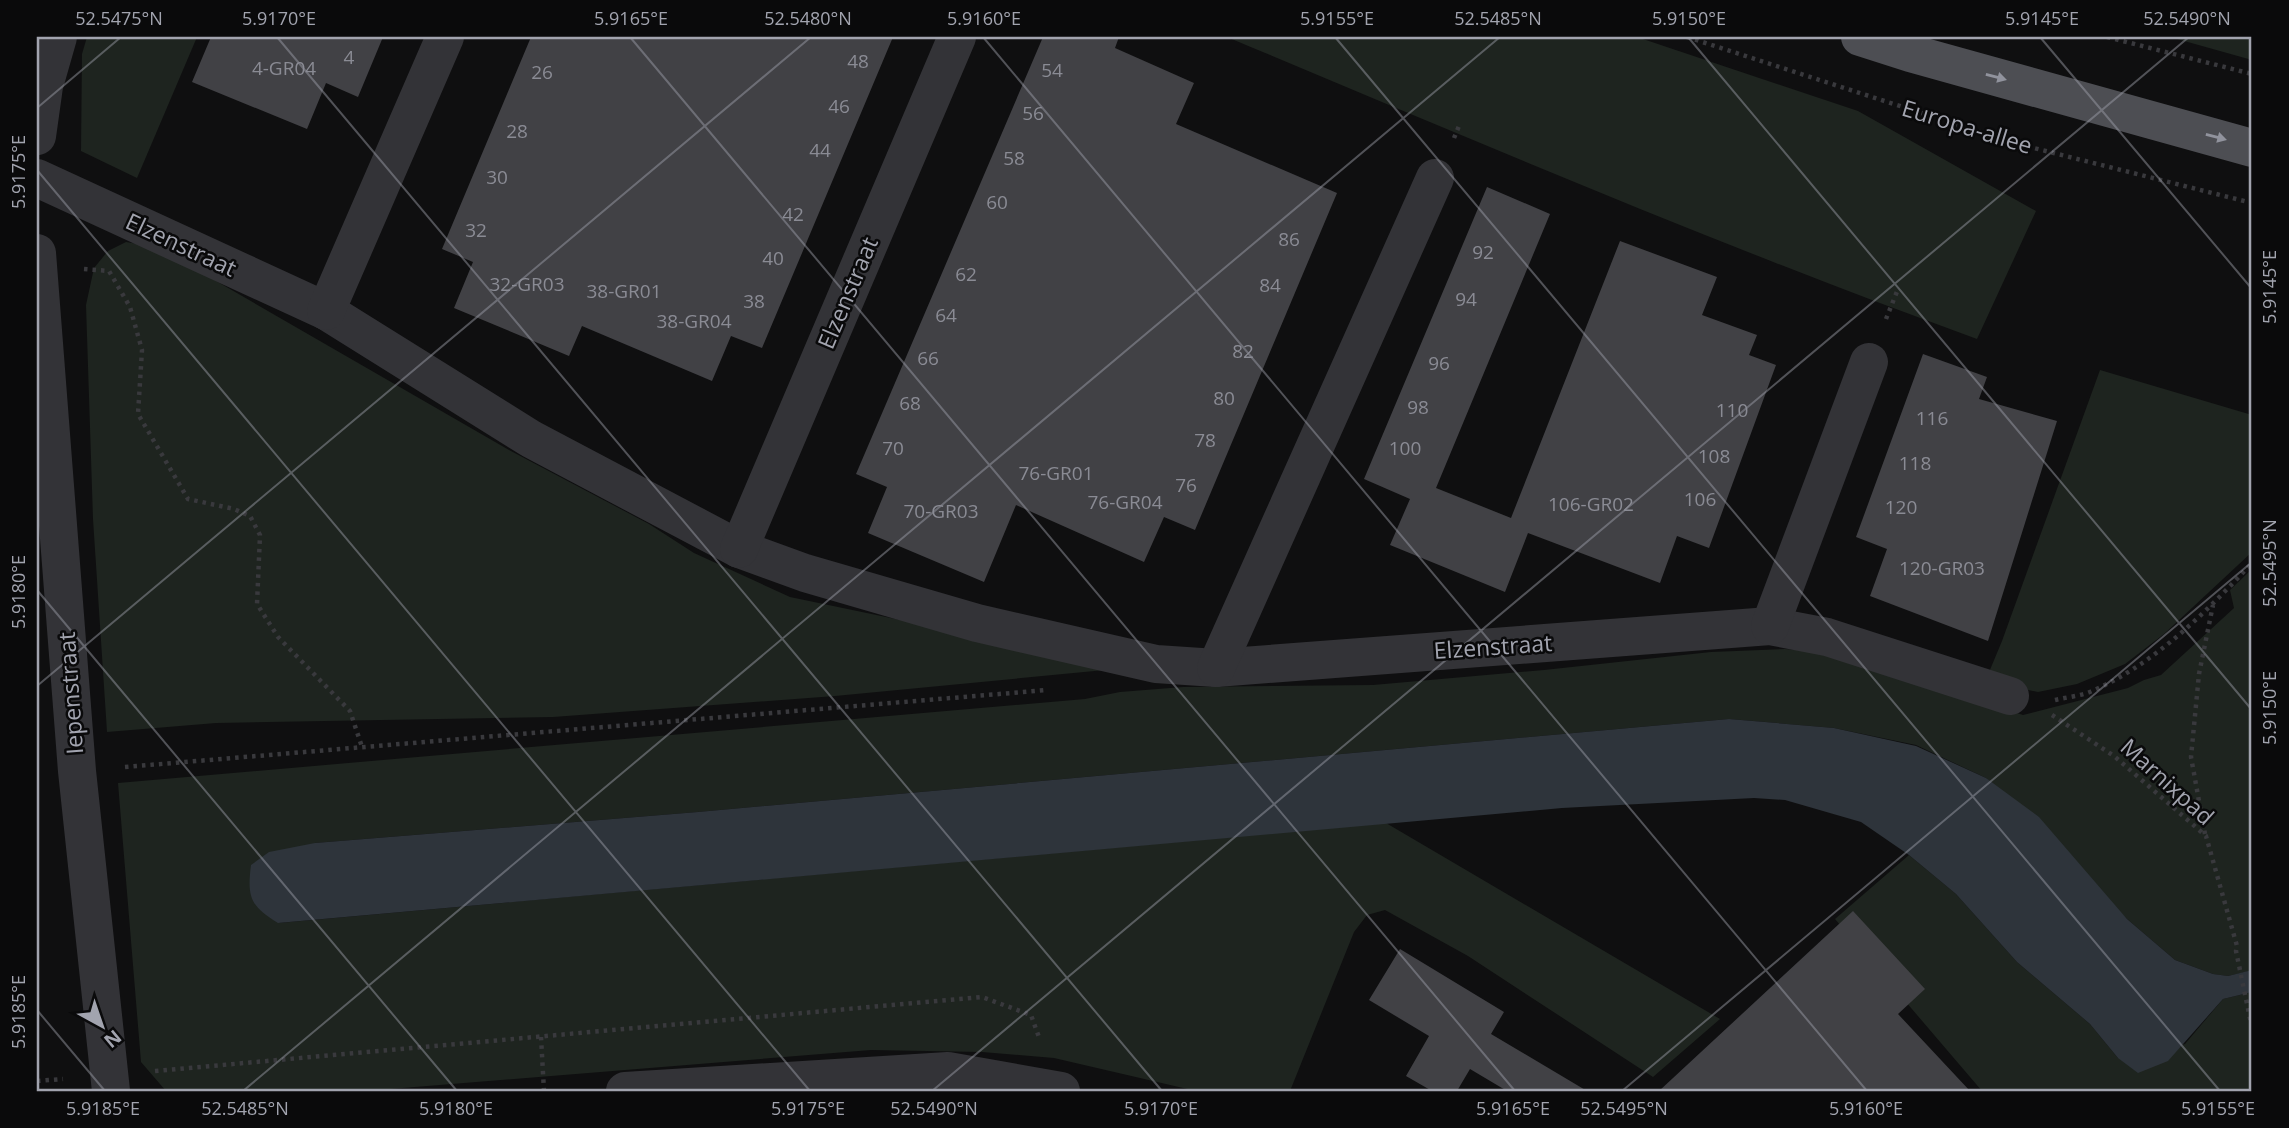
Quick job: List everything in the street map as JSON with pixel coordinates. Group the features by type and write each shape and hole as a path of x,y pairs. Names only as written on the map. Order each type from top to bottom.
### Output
{"main road":[{"path":"1860,37 2252,148"},
{"path":"1944,37 2252,121"}],"street":[{"path":"37,136 44,86 58,37"},
{"path":"326,312 445,37"},
{"name":"Elzenstraat","path":"739,549 957,37"},
{"name":"Elzenstraat","path":"37,178 326,312 531,439 739,549 805,573 977,623 1156,664 1216,668 1770,626 1827,636 2023,700"},
{"path":"1216,668 1435,178"},
{"name":"Iepenstraat","path":"37,253 77,771 110,1083"},
{"path":"1770,626 1869,362"},
{"path":"625,1091 948,1071 1055,1090"}],"path":[{"name":"Europa-allee","path":"1686,37 2014,143 2252,203"},
{"path":"2107,37 2252,74"},
{"path":"38,264 109,271 130,307 142,350 138,414 188,499 234,509 250,516 260,534 257,604 278,638 350,711 362,747"},
{"path":"2023,700 2090,692 2140,665 2214,604 2252,563"},
{"path":"2206,836 2191,757 2199,674 2214,604"},
{"path":"77,771 1050,690"},
{"name":"Marnixpad","path":"2023,700 2114,756 2206,836 2237,946 2252,1028"},
{"path":"37,1081 110,1083 541,1037 982,998 1031,1015 1055,1090"},
{"path":"541,1037 544,1091"}],"shaded area":[{"path":"87,37 197,37 137,178 81,151 82,54"},
{"path":"1227,37 1637,37 1858,111 2036,211 1977,339 1694,230"},
{"path":"2170,37 2252,37 2252,60"},
{"path":"126,242 157,247 509,450 649,524 694,553 790,597 934,627 1105,670 835,696 553,717 216,723 107,732 93,519 86,305 94,268 108,251"},
{"path":"2100,370 2252,415 2252,552 2164,634 2125,664 2077,684 2038,692 2010,686 1987,677"},
{"path":"2252,569 2250,971 2228,976 2213,974 2175,960 2127,919 1986,778 1916,745 1834,728 1729,719 698,812 315,843 279,923 1386,823 1720,1019 1653,1077 1468,956 1385,910 1367,915 1354,932 1290,1091 1196,1091 1054,1058 982,1052 871,1050 366,1091 166,1091 141,1062 118,783 1085,699 1120,692 1183,687 1373,685 1711,652 1785,649 1836,653 2023,715 2128,688 2161,675 2234,608 2230,590"},
{"path":"1729,719 1834,728 1916,746 1986,778 2039,817 2127,919 2175,960 2213,974 2228,976 2252,970 2252,992 2223,999 2168,1061 2138,1073 2118,1058 2090,1024 2017,962 1956,894 1909,855 1861,822 1785,800 1754,798 1562,808 278,923 256,906 250,893 251,865 269,852 315,843 698,812"},
{"path":"1909,855 1956,894 2017,962 2090,1024 2118,1058 2185,1044 2223,999 2252,992 2252,1091 1982,1091 1835,919"}],"building":[{"path":"211,37 383,37 358,97 326,83 307,129 192,82"},
{"path":"531,37 893,37 762,348 731,336 712,381 582,326 569,356 454,308 473,262 442,249"},
{"path":"1043,37 1119,37 1115,48 1194,83 1176,124 1337,193 1195,530 1164,517 1144,562 1016,505 984,582 868,533 887,487 856,474"},
{"path":"1487,187 1550,214 1436,488 1511,518 1620,241 1717,277 1702,315 1757,335 1749,355 1776,365 1709,548 1677,536 1660,583 1528,533 1505,592 1390,545 1410,499 1364,479"},
{"path":"1923,354 1987,377 1979,399 2057,421 1988,641 1870,596 1887,549 1856,537"},
{"path":"1853,911 1925,989 1898,1014 1970,1091 1659,1091"},
{"path":"1400,949 1504,1012 1491,1034 1587,1091 1507,1091 1470,1069 1457,1091 1432,1091 1406,1076 1429,1036 1369,1000"}]}
